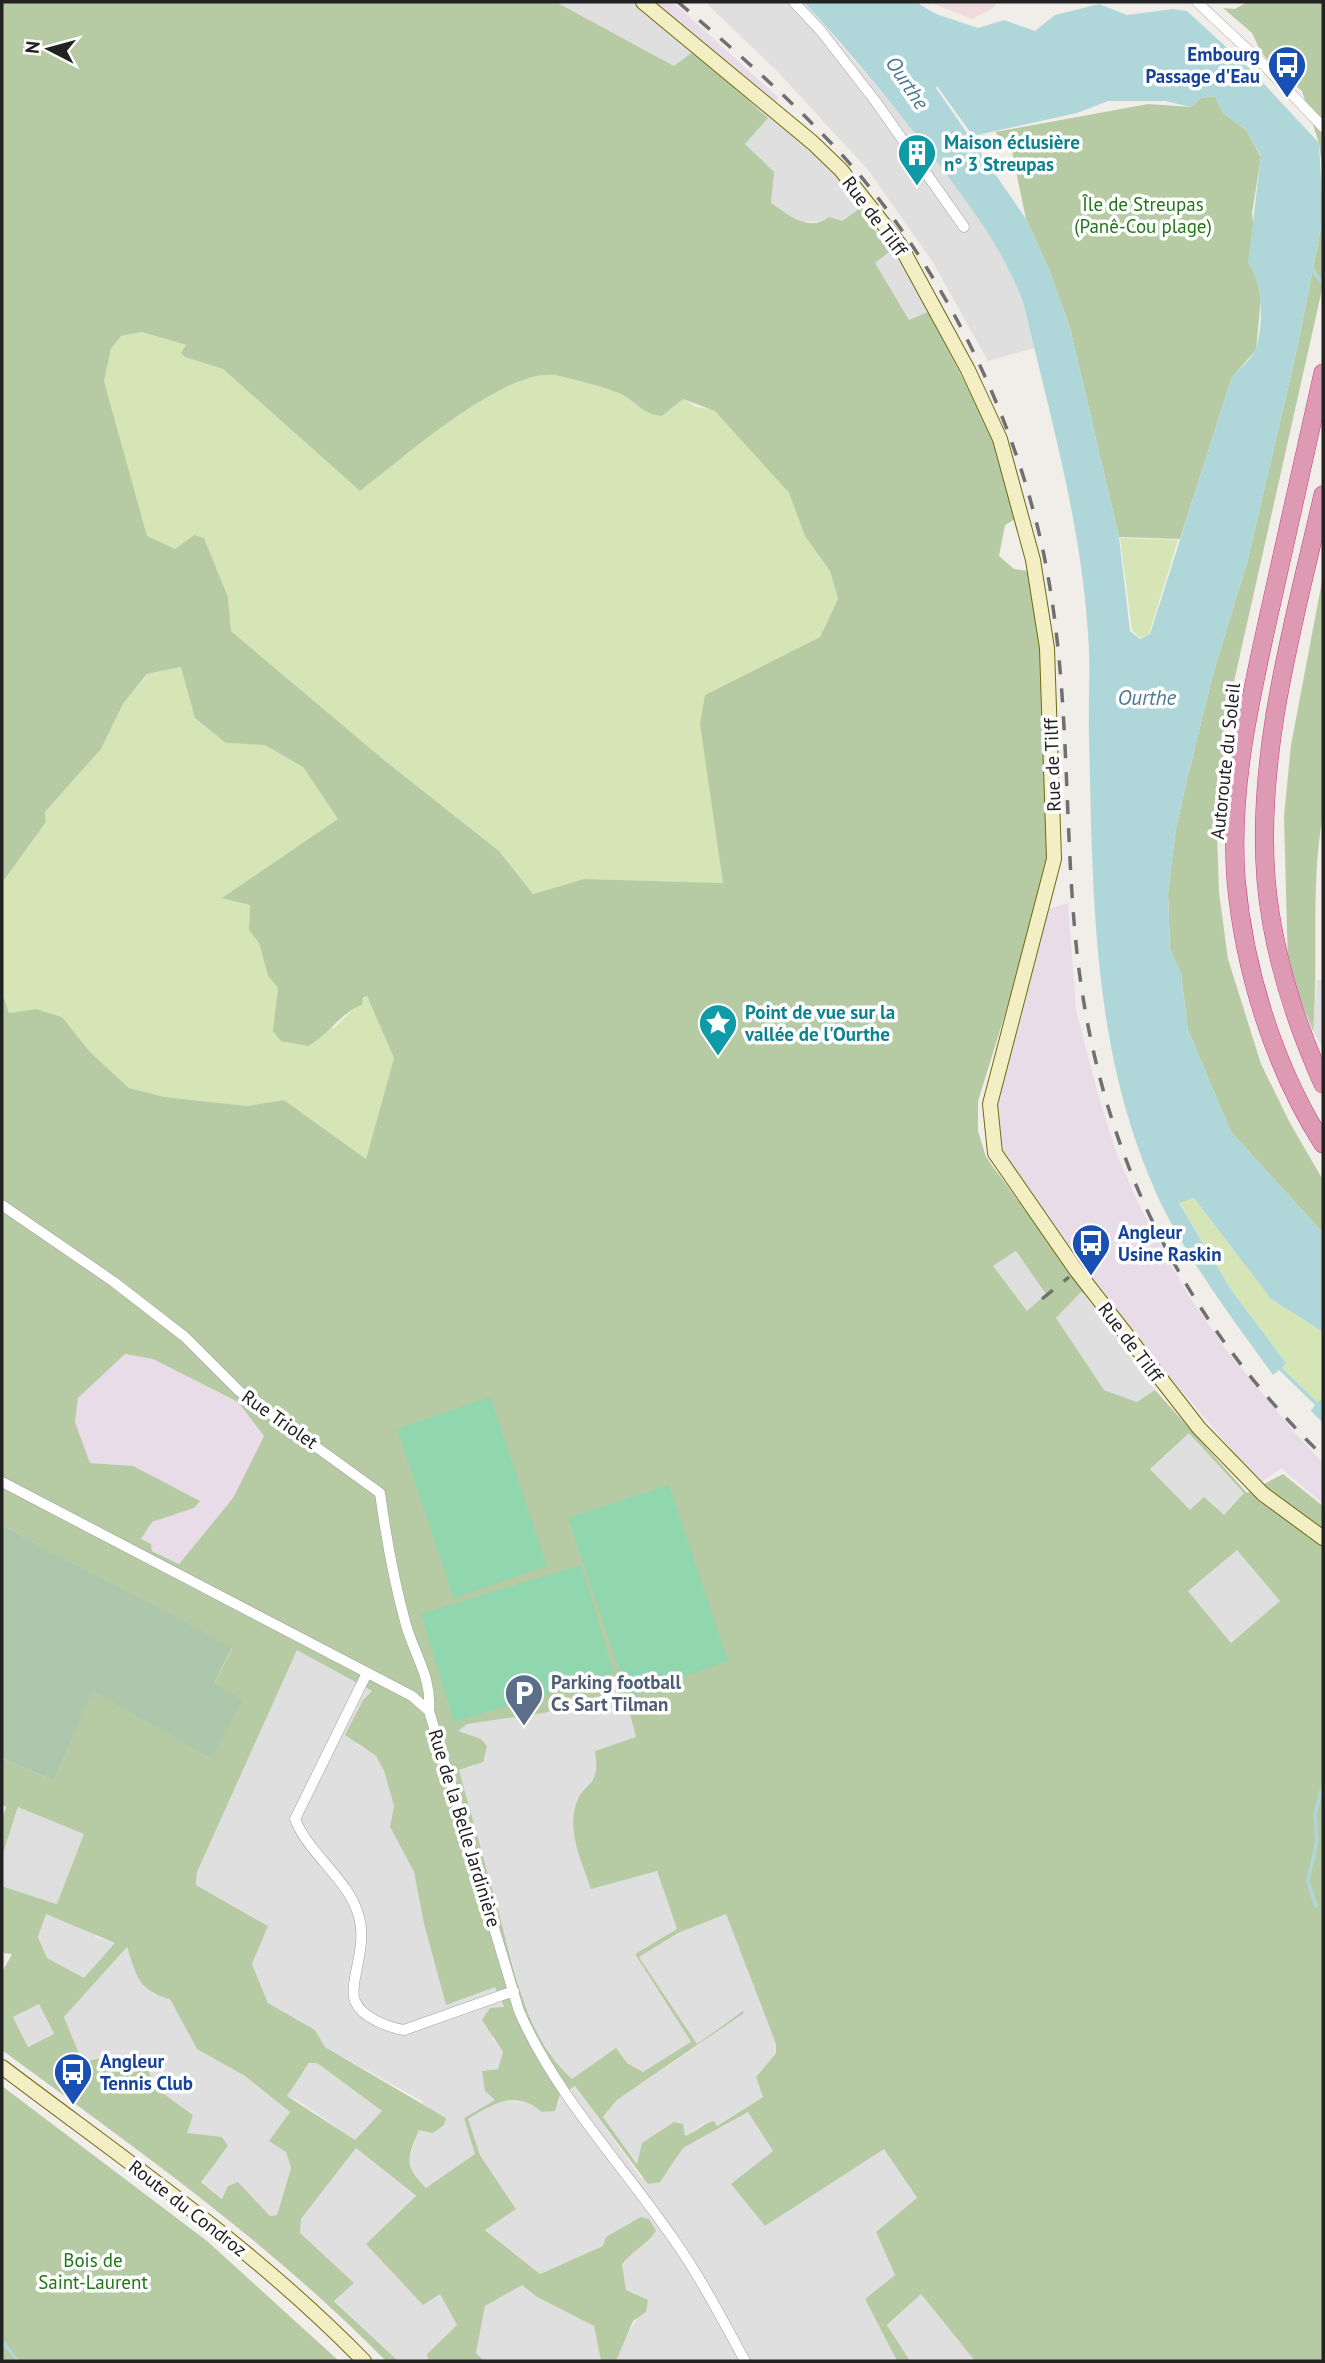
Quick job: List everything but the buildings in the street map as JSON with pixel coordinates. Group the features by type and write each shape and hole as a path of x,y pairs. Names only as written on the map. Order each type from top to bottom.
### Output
{"highway":[{"name":"Autoroute du Soleil","path":"1323,373 1256,674 1242,762 1236,841 1242,920 1262,1007 1297,1096 1323,1144"},
{"path":"1323,495 1278,702 1265,843 1270,916 1280,958 1303,1039 1323,1084"}],"main road":[{"name":"Rue de Tilff","path":"643,2 705,51 841,170 900,245 968,370 1000,439 1034,561 1047,648 1054,859 990,1104 995,1153 1076,1270 1199,1429 1263,1494 1323,1538"},
{"name":"Route du Condroz","path":"2,2067 224,2234 299,2298 364,2361"}],"street":[{"path":"793,2 813,21 876,102 964,227"},
{"path":"1196,2 1262,63 1323,127"},
{"name":"Rue Triolet","path":"2,1205 114,1282 185,1337 239,1391 380,1493 387,1544 405,1620 424,1665 431,1693 429,1711"},
{"name":"Rue de la Belle Jardinière","path":"2,1482 412,1696 429,1711 514,1992 530,2035 574,2102 685,2256 745,2361"},
{"path":"367,1672 295,1819 308,1843 347,1892 359,1916 363,1941 352,1989 355,2001 368,2015 404,2029 514,1992"}],"shaded area":[{"path":"556,2 657,2 670,12 774,103 892,227 940,300 973,366 960,371 928,313 909,320 874,262 889,251 860,208 842,221 799,222 771,203 773,172 745,144 694,51 674,66"},
{"path":"657,2 673,2 779,98 774,103"},
{"path":"705,2 804,2 902,116 987,228 1008,263 1023,302 1034,348 988,361 932,261 869,171 779,73"},
{"path":"929,2 997,2 993,8 972,19"},
{"path":"1068,903 1076,1010 1117,1154 1140,1207 1188,1295 1228,1352 1323,1463 1323,1504 1281,1468 1260,1483 1099,1294 998,1152 992,1104 1046,910"},
{"path":"1317,980 1323,980 1323,1049 1313,1031"},
{"path":"1017,1251 1047,1294 1027,1311 992,1265"},
{"path":"1082,1291 1155,1390 1137,1402 1104,1390 1056,1318"},
{"path":"125,1354 153,1359 238,1402 264,1436 233,1498 179,1564 152,1551 151,1544 141,1539 152,1522 194,1508 133,1466 90,1463 75,1422 78,1398"},
{"path":"1189,1432 1244,1493 1225,1516 1190,1510 1150,1469"},
{"path":"1237,1549 1280,1601 1231,1643 1188,1591"},
{"path":"297,1649 372,1691 356,1744 376,1756 384,1771 394,1806 390,1827 414,1872 424,1924 446,2005 495,1986 504,2008 492,2038 503,2052 498,2069 482,2071 495,2100 464,2118 476,2154 426,2189 412,2175 407,2163 419,2130 422,2101 325,2047 315,2030 268,2003 252,1964 267,1925 196,1885 197,1872"},
{"path":"617,1690 628,1707 636,1738 598,1768 591,1786 576,1802 657,1871 677,1929 635,1954 691,2043 643,2072 627,2063 572,2079 559,2067 540,2039 523,2001 459,1770 474,1766 457,1731 467,1724 544,1713"},
{"path":"18,1807 84,1834 57,1904 2,1886 2,1857"},
{"path":"46,1914 95,1933 95,1937 116,1943 85,1979 47,1958 38,1937"},
{"path":"726,1914 776,2044 776,2052 756,2077 763,2097 716,2126 702,2124 692,2134 638,2164 603,2118 617,2100 696,2047 742,2011 697,2044 639,1957 678,1933"},
{"path":"127,1947 133,1968 153,1994 170,1998 197,2049 245,2076 290,2112 286,2152 291,2168 277,2215 270,2216 256,2203 223,2199 201,2181 228,2147 187,2133 193,2115 157,2089 140,2053 119,2060 116,2055 94,2058 83,2063 64,2017"},
{"path":"39,2004 54,2035 28,2047 13,2017"},
{"path":"310,2063 317,2063 382,2111 356,2141 299,2101 286,2096"},
{"path":"575,2086 641,2178 668,2170 683,2148 748,2112 773,2151 765,2226 884,2148 917,2199 876,2232 895,2275 865,2299 897,2361 616,2361 621,2346 639,2315 636,2293 626,2291 622,2264 637,2248 649,2242 603,2246 540,2274 485,2229 516,2208 480,2155 467,2119 497,2101 531,2102 542,2112 559,2104 560,2095"},
{"path":"356,2148 416,2197 366,2244 440,2294 457,2325 427,2354 428,2361 398,2361 334,2300 353,2283 300,2234 301,2219"},
{"path":"522,2284 537,2297 594,2326 601,2361 484,2361 476,2353 485,2306"},
{"path":"921,2294 975,2361 910,2361 887,2325"}],"green space":[{"path":"2,2 556,2 674,66 694,51 768,118 745,144 774,172 771,203 807,223 829,217 842,221 860,208 889,252 875,263 909,320 928,312 996,442 1017,518 1005,525 999,556 1014,569 1028,571 1045,664 1047,858 1038,908 978,1101 978,1131 986,1157 1087,1295 1081,1292 1056,1318 1104,1390 1137,1402 1155,1390 1247,1493 1283,1474 1323,1506 1323,2361 975,2361 921,2294 887,2325 910,2361 897,2361 865,2299 895,2275 876,2232 917,2198 884,2149 765,2226 731,2184 773,2151 748,2112 683,2148 660,2182 648,2184 575,2086 560,2095 555,2111 542,2112 523,2101 514,2100 486,2108 468,2119 480,2155 516,2209 485,2230 540,2274 603,2246 606,2237 641,2217 649,2219 656,2231 622,2264 626,2290 648,2300 646,2312 633,2321 616,2361 601,2361 594,2326 537,2297 522,2285 485,2306 476,2353 484,2361 428,2361 427,2354 457,2325 440,2294 423,2305 366,2244 416,2196 356,2148 301,2219 300,2233 354,2283 334,2301 398,2361 386,2361 341,2317 248,2236 151,2160 2,2050 2,1972 12,1954 2,1953 2,1886 57,1904 18,1807 2,1857 2,1820 6,1807 2,1805 2,1758 54,1781 93,1690 211,1759 214,1684 232,1648 2,1525 2,992 9,1013 36,1009 62,1017 90,1052 129,1088 165,1097 247,1106 284,1100 366,1159 394,1058 367,996 363,998 362,1005 349,1012 308,1046 281,1041 273,1031 278,988 268,976 259,943 249,930 250,905 222,898 338,819 303,767 265,745 226,743 195,718 181,667 147,674 123,704 101,749 45,812 46,822 2,883","holes":["142,332 186,345 181,353 185,357 223,369 360,491 485,398 513,384 538,376 559,376 606,389 627,397 655,415 662,416 683,399 715,411 789,493 805,536 830,571 838,599 820,637 705,695 700,724 723,883 584,879 533,894 499,851 384,760 231,631 228,597 204,538 194,535 175,549 147,536 104,381 111,349 121,336","1016,1251 1046,1294 1027,1311 993,1266","125,1354 153,1359 238,1402 264,1436 233,1498 179,1564 152,1551 151,1544 141,1539 152,1522 194,1508 200,1501 133,1466 90,1463 75,1422 78,1398","1189,1433 1244,1493 1224,1515 1204,1497 1190,1510 1150,1469","1237,1550 1280,1601 1231,1643 1188,1591","297,1650 372,1691 363,1700 345,1735 376,1756 384,1771 394,1806 390,1827 414,1872 424,1924 446,2005 495,1987 504,2007 490,2008 482,2020 503,2052 498,2069 482,2071 485,2091 495,2100 464,2118 475,2154 426,2188 411,2167 410,2155 419,2130 433,2133 444,2125 446,2118 325,2047 315,2030 268,2003 252,1964 268,1926 196,1885 197,1872","617,1691 623,1708 628,1707 636,1737 595,1751 596,1772 576,1804 574,1837 591,1889 657,1871 677,1929 635,1954 691,2042 643,2072 627,2063 616,2048 572,2079 556,2062 543,2043 523,2000 459,1770 483,1762 487,1746 481,1739 458,1731 467,1724 544,1713","46,1914 115,1943 84,1978 47,1958 38,1937","726,1914 776,2044 776,2053 756,2077 763,2097 717,2126 714,2121 709,2122 685,2136 683,2124 674,2122 642,2143 637,2164 603,2117 617,2100 744,2013 743,2011 697,2044 639,1957 678,1933","127,1947 140,1981 151,1992 170,1999 197,2049 245,2076 290,2112 269,2141 286,2152 291,2168 277,2215 270,2216 238,2182 228,2186 222,2199 201,2182 228,2146 222,2137 187,2133 193,2115 157,2089 140,2053 120,2060 116,2054 83,2063 64,2017","39,2004 54,2034 28,2047 13,2017","309,2063 317,2063 382,2111 355,2140 287,2096"]},
{"path":"1247,2 1323,2 1323,174 1319,143 1302,91 1274,68 1261,52 1252,33 1223,8 1235,9"},
{"name":"Île de Streupas (Panê-Cou plage)","path":"1215,96 1223,113 1246,130 1261,157 1252,213 1261,298 1256,350 1232,377 1180,539 1119,537 1070,328 1048,267 1026,219 1012,152 995,132 1148,104 1191,107 1201,98"},
{"path":"1323,218 1323,285 1233,686 1222,764 1217,831 1219,893 1228,959 1261,1064 1290,1123 1323,1180 1323,1233 1231,1132 1188,1030 1181,974 1170,949 1168,893 1176,828 1213,674 1248,559 1297,349"},
{"path":"142,332 186,345 185,348 196,360 223,369 360,491 485,398 513,384 538,376 559,376 621,394 655,415 662,416 683,399 696,407 715,410 789,493 805,536 830,571 838,599 820,637 705,695 723,883 584,879 533,894 499,851 384,760 231,631 228,597 204,538 194,535 175,549 147,537 104,381 111,349 120,336"},
{"path":"1120,538 1178,540 1149,634 1140,638 1132,630"},
{"path":"1323,576 1323,814 1317,868 1313,1031 1288,968 1284,816 1291,745"},
{"path":"181,667 226,743 265,745 303,767 338,819 250,905 249,930 259,943 268,976 278,988 277,1009 334,1028 367,996 394,1058 366,1159 284,1100 247,1106 165,1097 129,1088 90,1052 62,1017 36,1009 9,1013 2,992 2,883 46,822 45,812 101,749 123,704 148,674"},
{"path":"1194,1198 1271,1299 1323,1332 1323,1399 1318,1403 1282,1368 1286,1363 1232,1291 1179,1202"},
{"path":"490,1397 547,1566 454,1598 397,1429"},
{"path":"669,1485 728,1661 628,1696 568,1518"},
{"path":"2,1525 232,1647 214,1684 243,1700 211,1759 93,1691 54,1781 2,1758"},
{"path":"581,1565 614,1673 454,1722 421,1614"},
{"name":"Bois de Saint-Laurent","path":"2,2086 207,2241 339,2361 2,2361"}],"water":[{"name":"Ourthe","path":"804,2 916,2 936,14 978,28 1004,20 1035,31 1055,15 1099,4 1127,15 1173,9 1187,11 1250,69 1319,143 1323,218 1297,349 1248,559 1213,674 1188,776 1176,828 1168,893 1170,949 1181,974 1188,1030 1231,1132 1323,1233 1323,1332 1271,1299 1194,1198 1179,1203 1232,1291 1286,1363 1282,1368 1317,1402 1323,1399 1323,1423 1311,1411 1315,1405 1279,1370 1273,1375 1181,1241 1157,1195 1135,1140 1119,1084 1100,970 1095,912 1089,647 1079,550 1063,467 1023,302 997,247 965,199 891,103","holes":["937,86 973,136 1077,113 1108,101 1165,101 1191,107 1201,98 1215,96 1223,113 1246,130 1261,156 1248,263 1257,282 1261,304 1259,338 1252,356 1232,377 1150,634 1140,639 1130,631 1119,537 1070,328 1048,267 1026,219"]}],"waterway":[{"path":"1312,269 1323,284"},
{"path":"1316,1906 1308,1881 1317,1841 1315,1814 1323,1785"},
{"path":"2,2341 18,2361"}],"railway":[{"path":"678,2 794,105 858,173 888,211 942,292 987,380 1022,471 1046,567 1060,667 1074,921 1083,998 1098,1072 1120,1143 1148,1212 1182,1277 1223,1340 1270,1399 1323,1456"},
{"path":"1042,1299 1069,1277"}],"place":[{"name":"Embourg Passage d'Eau","path":"1287,99"},
{"name":"Maison éclusière n° 3 Streupas","path":"917,187"},
{"name":"Point de vue sur la vallée de l'Ourthe","path":"718,1057"},
{"name":"Angleur Usine Raskin","path":"1091,1277"},
{"name":"Parking football Cs Sart Tilman","path":"524,1727"},
{"name":"Angleur Tennis Club","path":"73,2106"}]}
